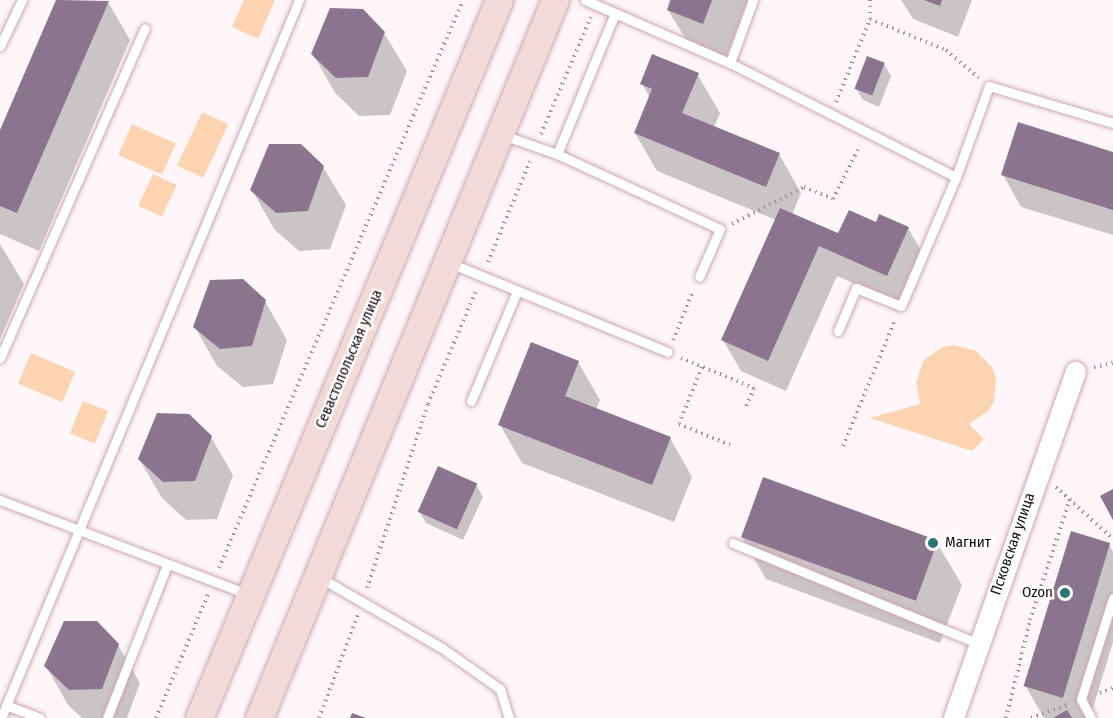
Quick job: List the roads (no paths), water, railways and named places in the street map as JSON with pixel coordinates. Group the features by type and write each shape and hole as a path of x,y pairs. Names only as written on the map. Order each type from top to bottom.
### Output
{"main road":[{"name":"Севастопольская улица","path":"199,718 499,0"},
{"path":"259,718 445,261 555,0"}],"street":[{"name":"Псковская улица","path":"954,718 1038,472 1076,372"}],"lane":[{"path":"0,46 22,0"},
{"path":"1,718 299,0"},
{"path":"585,0 730,63 956,177"},
{"path":"730,63 753,0"},
{"path":"557,154 615,13"},
{"path":"0,358 146,28"},
{"path":"838,331 856,288 901,306 956,177 988,86 1113,123"},
{"path":"498,133 557,154 720,229 699,277"},
{"path":"445,261 668,352"},
{"path":"471,401 517,291"},
{"path":"0,500 77,532 250,595"},
{"path":"733,543 979,644"},
{"path":"107,718 167,565"},
{"path":"317,576 363,600 500,689 509,718"},
{"path":"1091,718 1081,699 1113,598"},
{"path":"6,705 40,718"}],"place":[{"name":"Магнит","path":"933,543"},
{"name":"Ozon","path":"1065,593"}]}
